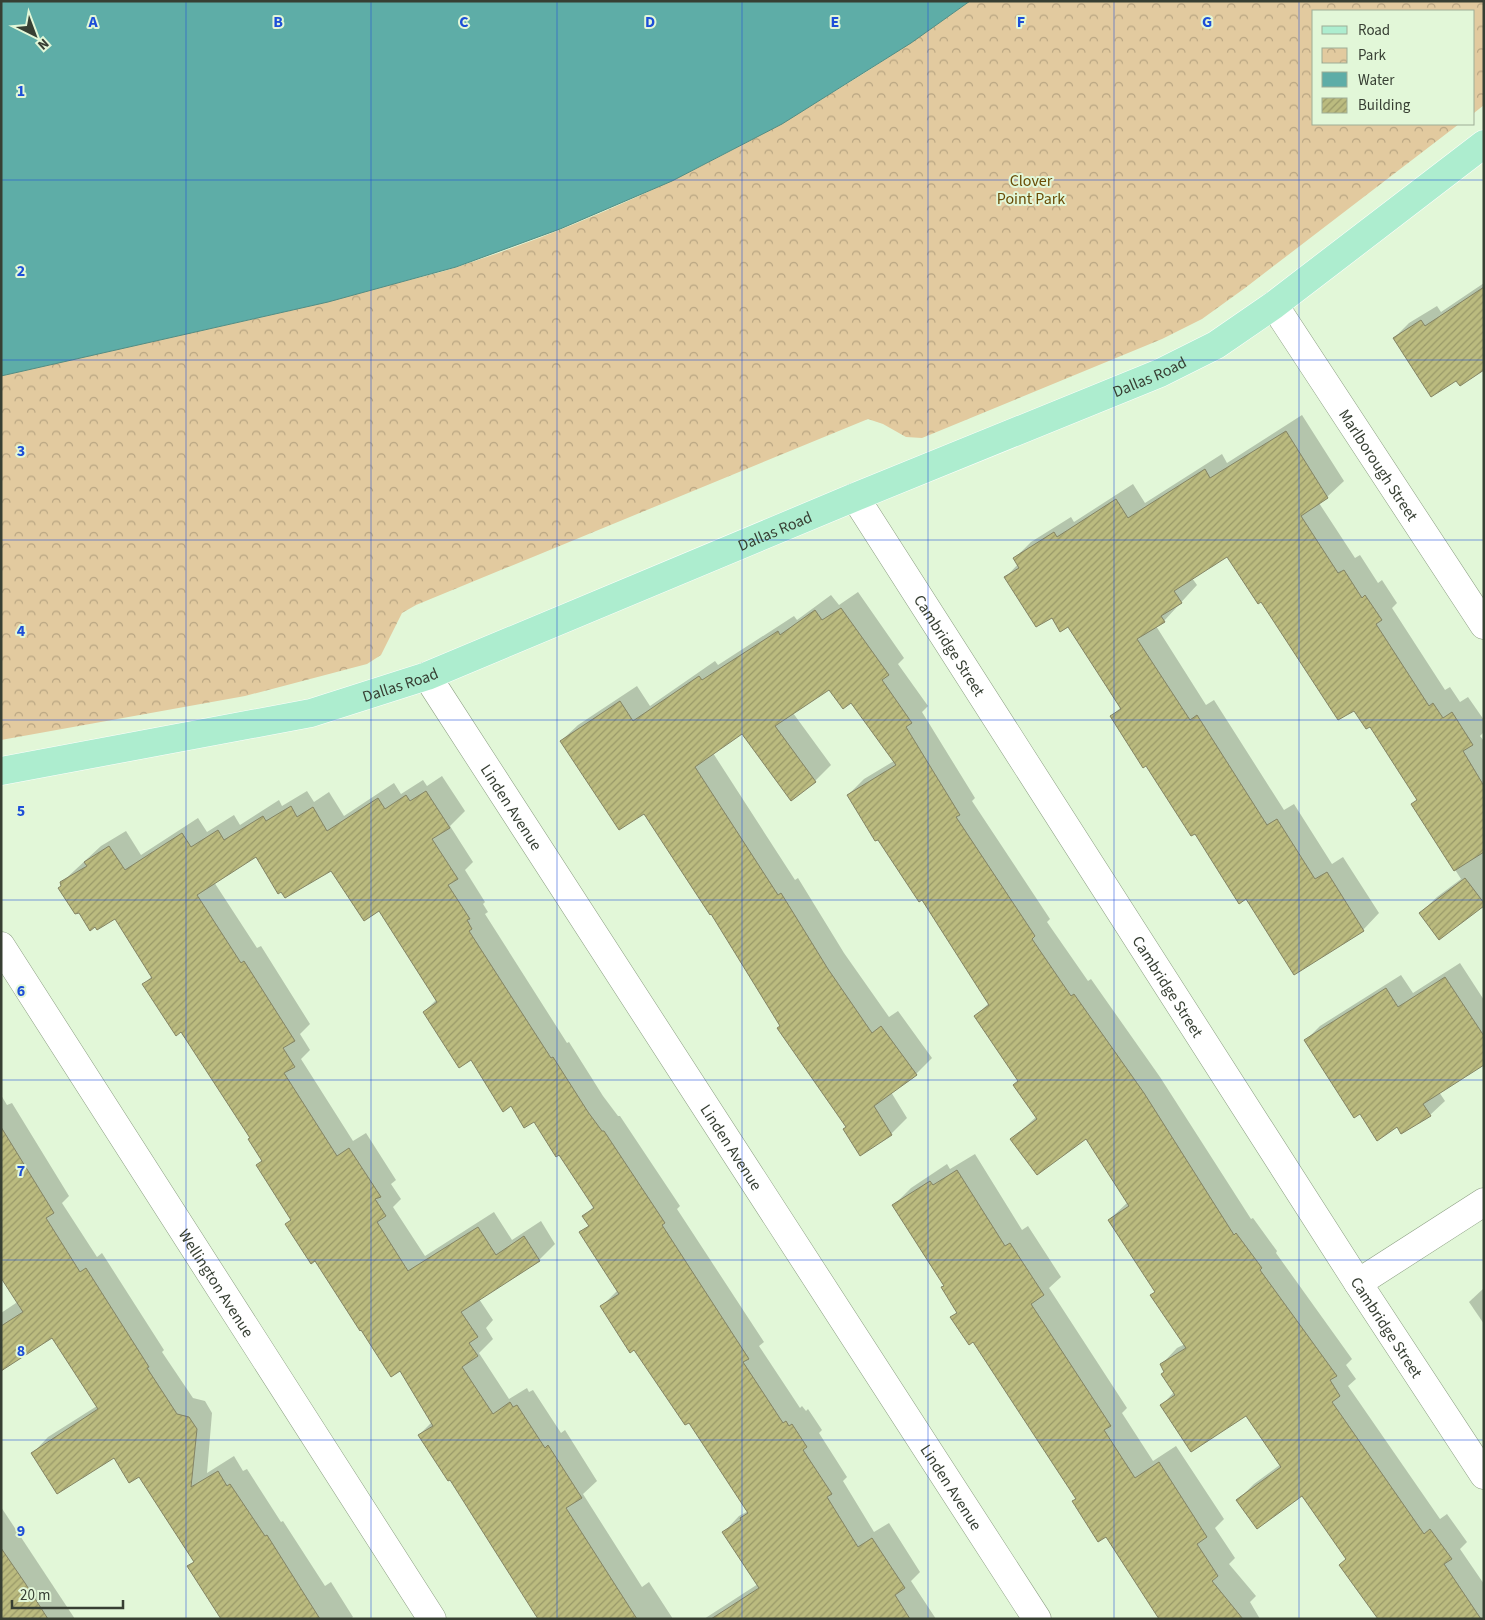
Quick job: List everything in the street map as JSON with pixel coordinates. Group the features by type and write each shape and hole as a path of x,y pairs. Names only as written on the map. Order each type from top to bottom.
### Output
{"main road":[{"name":"Dallas Road","path":"1,772 311,713 427,676 1160,373 1216,345 1274,305 1484,144"}],"street":[{"name":"Marlborough Street","path":"1274,305 1484,625"},
{"name":"Cambridge Street","path":"855,498 1358,1283 1484,1475"},
{"name":"Linden Avenue","path":"427,676 1037,1619"},
{"name":"Wellington Avenue","path":"1,946 432,1619"},
{"path":"1358,1283 1484,1202"}],"green space":[{"name":"Clover Point Park","path":"970,1 1484,1 1484,105 1475,112 1475,10 1312,10 1312,125 1458,125 1202,319 1162,339 922,438 906,437 883,424 868,419 416,605 402,613 381,655 367,664 245,696 1,740 1,376 330,301 450,269 526,243 659,187 724,154 850,82"}],"water":[{"path":"1,1 970,1 911,43 782,124 672,181 560,229 456,267 328,302 1,376"}],"building":[{"path":"1484,287 1484,370 1460,386 1456,381 1431,397 1393,338 1421,320 1425,326"},
{"path":"1286,431 1328,498 1301,516 1338,573 1344,570 1362,598 1365,595 1382,620 1376,624 1429,706 1433,703 1443,718 1452,712 1473,745 1463,751 1484,786 1484,852 1454,871 1411,804 1417,800 1370,727 1366,729 1354,711 1338,720 1261,602 1258,604 1227,557 1174,591 1182,603 1161,616 1165,622 1137,639 1190,720 1197,715 1267,825 1277,819 1315,879 1327,872 1364,931 1294,975 1246,899 1239,904 1195,834 1191,836 1146,766 1143,768 1110,716 1121,709 1068,627 1060,632 1052,618 1036,627 1004,577 1019,568 1013,558 1054,532 1057,537 1116,499 1128,518 1205,469 1210,478"},
{"path":"841,608 889,675 882,680 912,723 906,727 960,815 956,817 1035,936 1032,939 1071,996 1074,994 1144,1093 1234,1235 1236,1233 1262,1268 1260,1270 1337,1376 1330,1380 1340,1396 1332,1402 1424,1534 1430,1529 1452,1559 1444,1564 1481,1619 1378,1619 1339,1565 1346,1559 1302,1496 1257,1529 1236,1500 1281,1467 1246,1416 1191,1452 1160,1405 1175,1395 1161,1374 1164,1372 1160,1364 1186,1348 1150,1295 1155,1292 1108,1220 1129,1206 1086,1139 1037,1175 1010,1139 1037,1119 1013,1085 1018,1081 974,1016 989,1005 922,900 919,902 878,840 875,841 847,795 896,765 851,703 843,709 829,690 775,726 816,782 791,801 742,734 695,767 778,895 781,893 828,969 872,1033 881,1026 917,1075 874,1106 892,1135 860,1156 843,1129 846,1127 777,1028 780,1026 711,914 644,814 619,830 560,741 620,701 633,721 699,676 702,680 778,631 780,635 815,610 822,620"},
{"path":"426,791 450,828 432,839 458,879 448,885 470,919 467,920 472,929 469,931 551,1058 553,1057 588,1112 602,1131 604,1131 665,1223 662,1225 749,1359 743,1362 783,1423 786,1421 789,1426 792,1424 807,1447 803,1450 832,1494 827,1497 858,1547 872,1538 905,1588 895,1595 910,1619 711,1619 759,1588 722,1532 741,1520 740,1518 748,1513 689,1423 685,1425 634,1350 630,1353 600,1306 619,1294 579,1232 589,1226 582,1216 594,1208 559,1155 556,1157 534,1122 524,1128 511,1106 503,1112 471,1060 459,1068 423,1012 437,1002 379,911 364,921 331,871 285,898 281,892 278,894 256,857 197,895 241,963 244,961 295,1041 283,1048 295,1067 284,1073 337,1156 349,1148 381,1197 375,1199 386,1216 377,1222 408,1271 478,1227 496,1255 524,1236 540,1261 461,1312 478,1337 469,1343 478,1356 462,1367 493,1414 510,1402 513,1407 517,1405 545,1448 548,1445 582,1498 566,1508 637,1619 538,1619 450,1480 448,1481 418,1435 433,1426 400,1371 391,1377 315,1261 311,1264 285,1224 291,1220 256,1165 262,1161 248,1139 250,1138 181,1032 176,1036 142,984 152,978 115,919 97,930 95,927 90,931 79,913 75,914 58,888 61,886 60,882 87,866 84,862 109,846 125,870 182,833 191,847 218,830 224,840 263,816 266,821 291,806 297,817 313,807 327,831 378,798 385,809 406,795 410,801"},
{"path":"1465,878 1484,903 1484,906 1439,940 1419,913"},
{"path":"1445,977 1484,1036 1484,1065 1423,1104 1431,1116 1401,1134 1397,1127 1377,1141 1360,1114 1354,1118 1304,1040 1386,988 1398,1007"},
{"path":"1,1127 54,1213 46,1218 80,1272 86,1268 177,1414 189,1417 197,1429 191,1487 218,1471 227,1486 230,1484 265,1536 267,1535 320,1619 221,1619 187,1566 194,1562 139,1477 129,1483 114,1458 57,1494 31,1453 98,1409 52,1338 1,1371 1,1326 23,1312 1,1278"},
{"path":"957,1170 1005,1246 1010,1243 1044,1295 1031,1304 1111,1426 1104,1430 1135,1478 1159,1462 1207,1537 1197,1544 1218,1576 1212,1581 1243,1619 1159,1619 1106,1537 1098,1542 1072,1501 1076,1499 973,1342 969,1345 950,1317 957,1313 941,1287 944,1286 892,1205 930,1181 933,1185"},
{"path":"1,1548 25,1583 48,1619 1,1619"}]}
